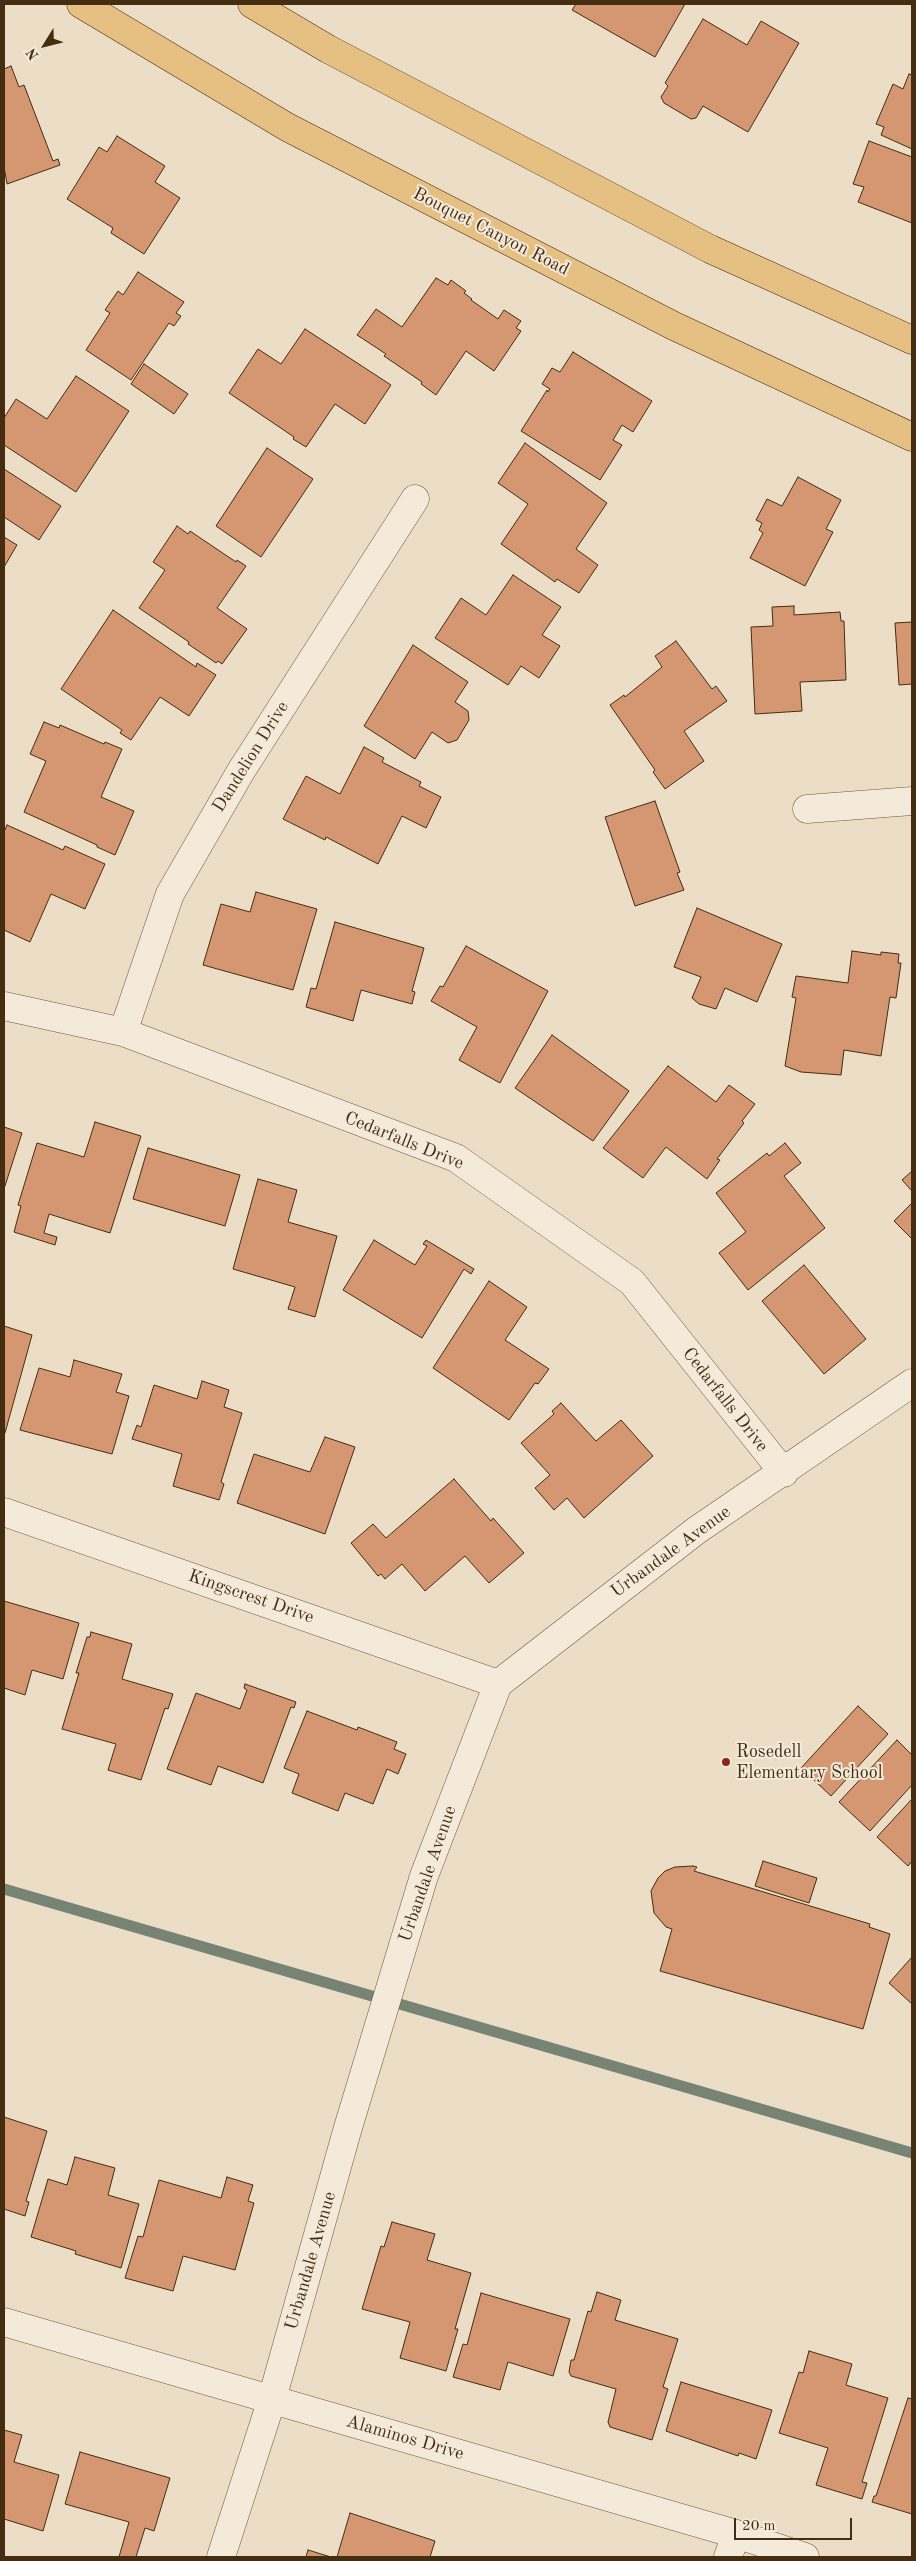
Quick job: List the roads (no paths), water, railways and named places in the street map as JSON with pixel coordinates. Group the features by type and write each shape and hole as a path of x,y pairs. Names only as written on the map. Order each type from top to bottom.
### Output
{"main road":[{"name":"Bouquet Canyon Road","path":"82,4 295,131 674,326 912,437"},
{"path":"252,4 328,49 710,249 912,340"}],"street":[{"name":"Dandelion Drive","path":"123,1032 170,894 241,771 415,499"},
{"path":"807,809 912,801"},
{"name":"Cedarfalls Drive","path":"4,1006 123,1032 456,1158 632,1282 784,1473"},
{"name":"Urbandale Avenue","path":"221,2557 272,2399 347,2131 424,1876 498,1684 697,1530 784,1473 912,1384"},
{"name":"Kingscrest Drive","path":"4,1512 498,1684"},
{"name":"Alaminos Drive","path":"4,2322 272,2399 732,2546 805,2557"}],"waterway":[{"path":"4,1889 912,2153"}],"place":[{"name":"Rosedell Elementary School","path":"726,1762"}]}
